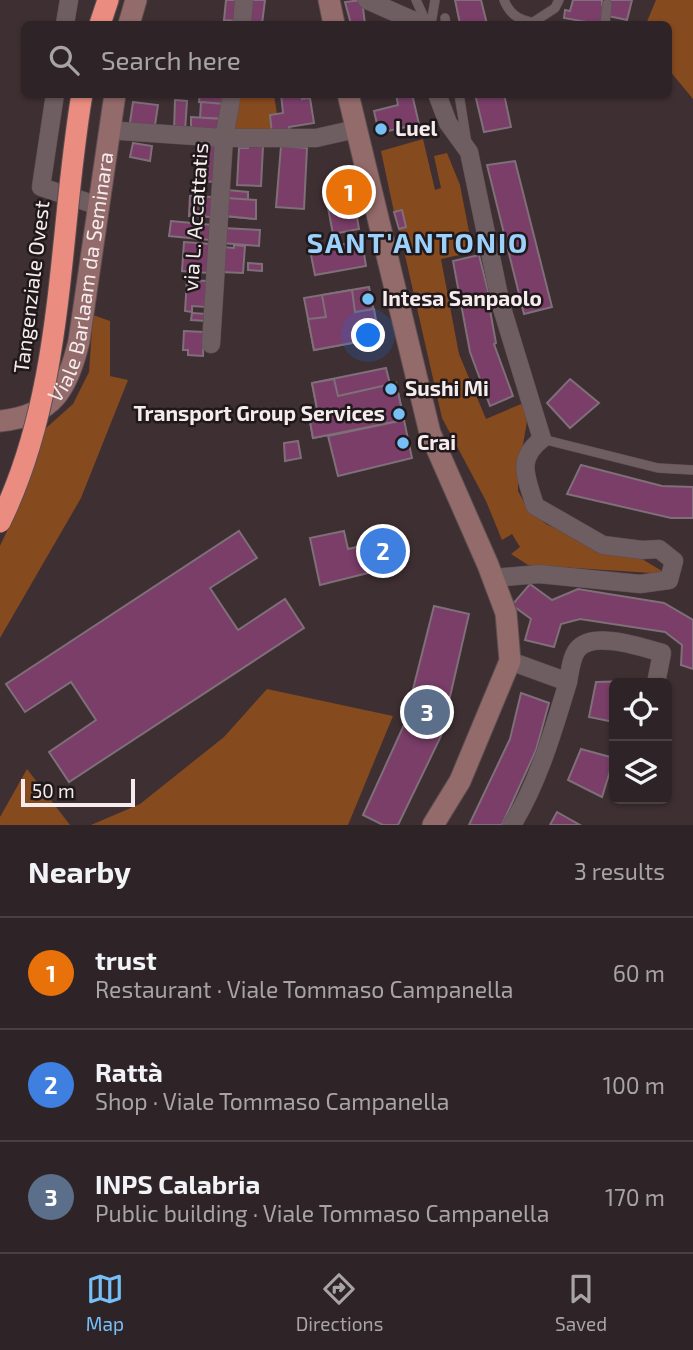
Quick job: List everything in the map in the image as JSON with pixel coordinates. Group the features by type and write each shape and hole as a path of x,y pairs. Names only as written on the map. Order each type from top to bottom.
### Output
{"highway":[{"path":"101,21 108,0"},
{"name":"Tangenziale Ovest","path":"0,522 21,473 46,380 81,98"}],"street":[{"path":"66,21 69,0"},
{"path":"130,21 136,0"},
{"path":"242,21 244,0"},
{"path":"319,0 330,21"},
{"path":"328,0 332,21"},
{"path":"367,0 414,21"},
{"path":"54,98 41,187 99,206"},
{"name":"Viale Barlaam da Seminara","path":"0,421 12,420 45,407 58,395 68,380 79,341 114,98"},
{"name":"via L. Accattatis","path":"211,344 224,138 231,98"},
{"path":"349,98 429,433 506,613 510,661 460,781 433,825"},
{"path":"439,98 448,123 469,152 501,304 542,439 530,448 524,469 535,506 603,545 642,550 659,549 674,561 669,580 640,584 539,574 493,578"},
{"path":"121,131 224,138 316,138 356,129"},
{"path":"512,825 529,797 552,733 575,653 583,643 594,640 630,644 662,653 657,678"},
{"path":"510,661 568,682"}],"lane":[{"path":"416,0 427,21"},
{"path":"430,21 435,0"},
{"path":"504,0 507,8 520,21"},
{"path":"540,21 555,8 558,0"},
{"path":"605,21 607,5"},
{"path":"460,98 469,152"},
{"path":"542,439 658,468 693,470"}],"shaded area":[{"path":"656,0 693,0 693,99 672,74 672,21 647,21"},
{"path":"235,98 274,98 277,114 270,116 272,134 230,133"},
{"path":"423,139 435,190 441,188 434,156 447,153 460,185 473,252 441,259 459,354 486,419 521,404 526,412 518,491 528,509 546,524 603,550 626,557 637,556 667,574 528,565 511,554 520,547 512,534 502,540 486,501 442,418 399,229 406,226 402,210 394,212 381,151"},
{"path":"93,315 110,321 110,376 128,380 81,498 0,638 0,546 24,495 45,429 73,404 89,372"},
{"path":"267,689 393,716 348,825 91,825 140,804 224,737"},
{"path":"27,769 70,825 0,825 0,817"}],"building":[{"path":"226,0 242,0 240,21 224,20"},
{"path":"250,0 265,0 262,21 247,21"},
{"path":"362,0 365,21 350,21 345,2"},
{"path":"455,0 481,0 486,21 459,21"},
{"path":"573,0 602,0 605,10 603,21 564,18 565,10 570,11"},
{"path":"608,0 632,0 627,20 608,16"},
{"path":"200,98 229,98 228,105 199,102"},
{"path":"281,98 310,98 314,123 289,127 290,130 272,134 270,115 283,113"},
{"path":"397,98 413,98 419,124 379,133 374,111 398,105"},
{"path":"476,98 505,98 511,127 484,132"},
{"path":"175,100 187,101 185,131 174,131"},
{"path":"133,102 158,105 154,132 129,129"},
{"path":"201,102 224,104 223,119 200,118"},
{"path":"191,117 223,119 222,132 191,131"},
{"path":"202,142 217,143 215,182 199,181"},
{"path":"133,143 152,146 150,161 130,157"},
{"path":"248,145 263,146 261,186 237,185 239,148 248,148"},
{"path":"281,146 307,148 304,209 276,207"},
{"path":"515,161 552,307 524,314 487,165"},
{"path":"352,187 359,229 333,234 325,192"},
{"path":"227,190 248,192 248,200 256,200 256,219 225,216"},
{"path":"190,196 212,197 211,217 189,216"},
{"path":"226,198 256,200 256,219 225,216"},
{"path":"402,210 406,227 399,229 394,212"},
{"path":"171,221 212,225 210,240 169,236"},
{"path":"223,228 260,230 259,246 222,243"},
{"path":"362,241 366,266 315,275 310,250"},
{"path":"184,242 210,244 208,273 182,271"},
{"path":"234,245 245,246 243,273 221,272 222,247 234,248"},
{"path":"479,255 490,299 494,344 513,396 490,406 470,352 453,261"},
{"path":"248,263 262,264 262,271 248,270"},
{"path":"187,280 208,281 206,307 192,306 192,312 185,311"},
{"path":"369,287 379,338 314,350 304,298"},
{"path":"352,290 355,312 374,309 379,338 314,350 308,319 326,317 322,295"},
{"path":"192,313 206,314 206,321 191,320"},
{"path":"184,331 204,332 203,356 188,355 188,350 183,350"},
{"path":"386,368 390,384 396,383 404,420 313,438 309,416 318,414 312,383"},
{"path":"334,379 338,396 396,383 404,420 313,438 309,416 318,414 312,383"},
{"path":"570,379 599,403 570,428 547,403"},
{"path":"404,420 412,458 338,476 328,436"},
{"path":"298,441 301,458 285,461 284,443"},
{"path":"581,465 662,486 693,487 693,518 671,518 567,494"},
{"path":"239,531 257,558 210,588 238,630 285,599 304,628 69,782 49,752 96,720 71,682 25,712 6,684"},
{"path":"344,531 348,549 374,543 380,570 320,585 310,538"},
{"path":"530,584 552,600 578,589 664,603 693,620 693,669 681,665 682,645 665,632 580,619 561,624 554,647 525,640 531,619 512,605"},
{"path":"434,606 469,614 441,736 398,825 383,825 363,815 404,725"},
{"path":"596,682 609,682 609,721 589,717"},
{"path":"521,693 549,703 536,750 502,825 469,825 510,739"},
{"path":"581,749 609,757 609,774 602,797 568,780"},
{"path":"557,812 580,825 550,825"}],"place":[{"name":"Luel","path":"381,129"},
{"name":"trust","path":"349,192"},
{"name":"Intesa Sanpaolo","path":"368,299"},
{"name":"Sushi Mi","path":"391,389"},
{"name":"Transport Group Services","path":"399,414"},
{"name":"Crai","path":"403,443"},
{"name":"Rattà","path":"383,551"},
{"name":"INPS Calabria","path":"427,712"}],"district":[{"name":"SANT'ANTONIO","path":"418,243"}]}
